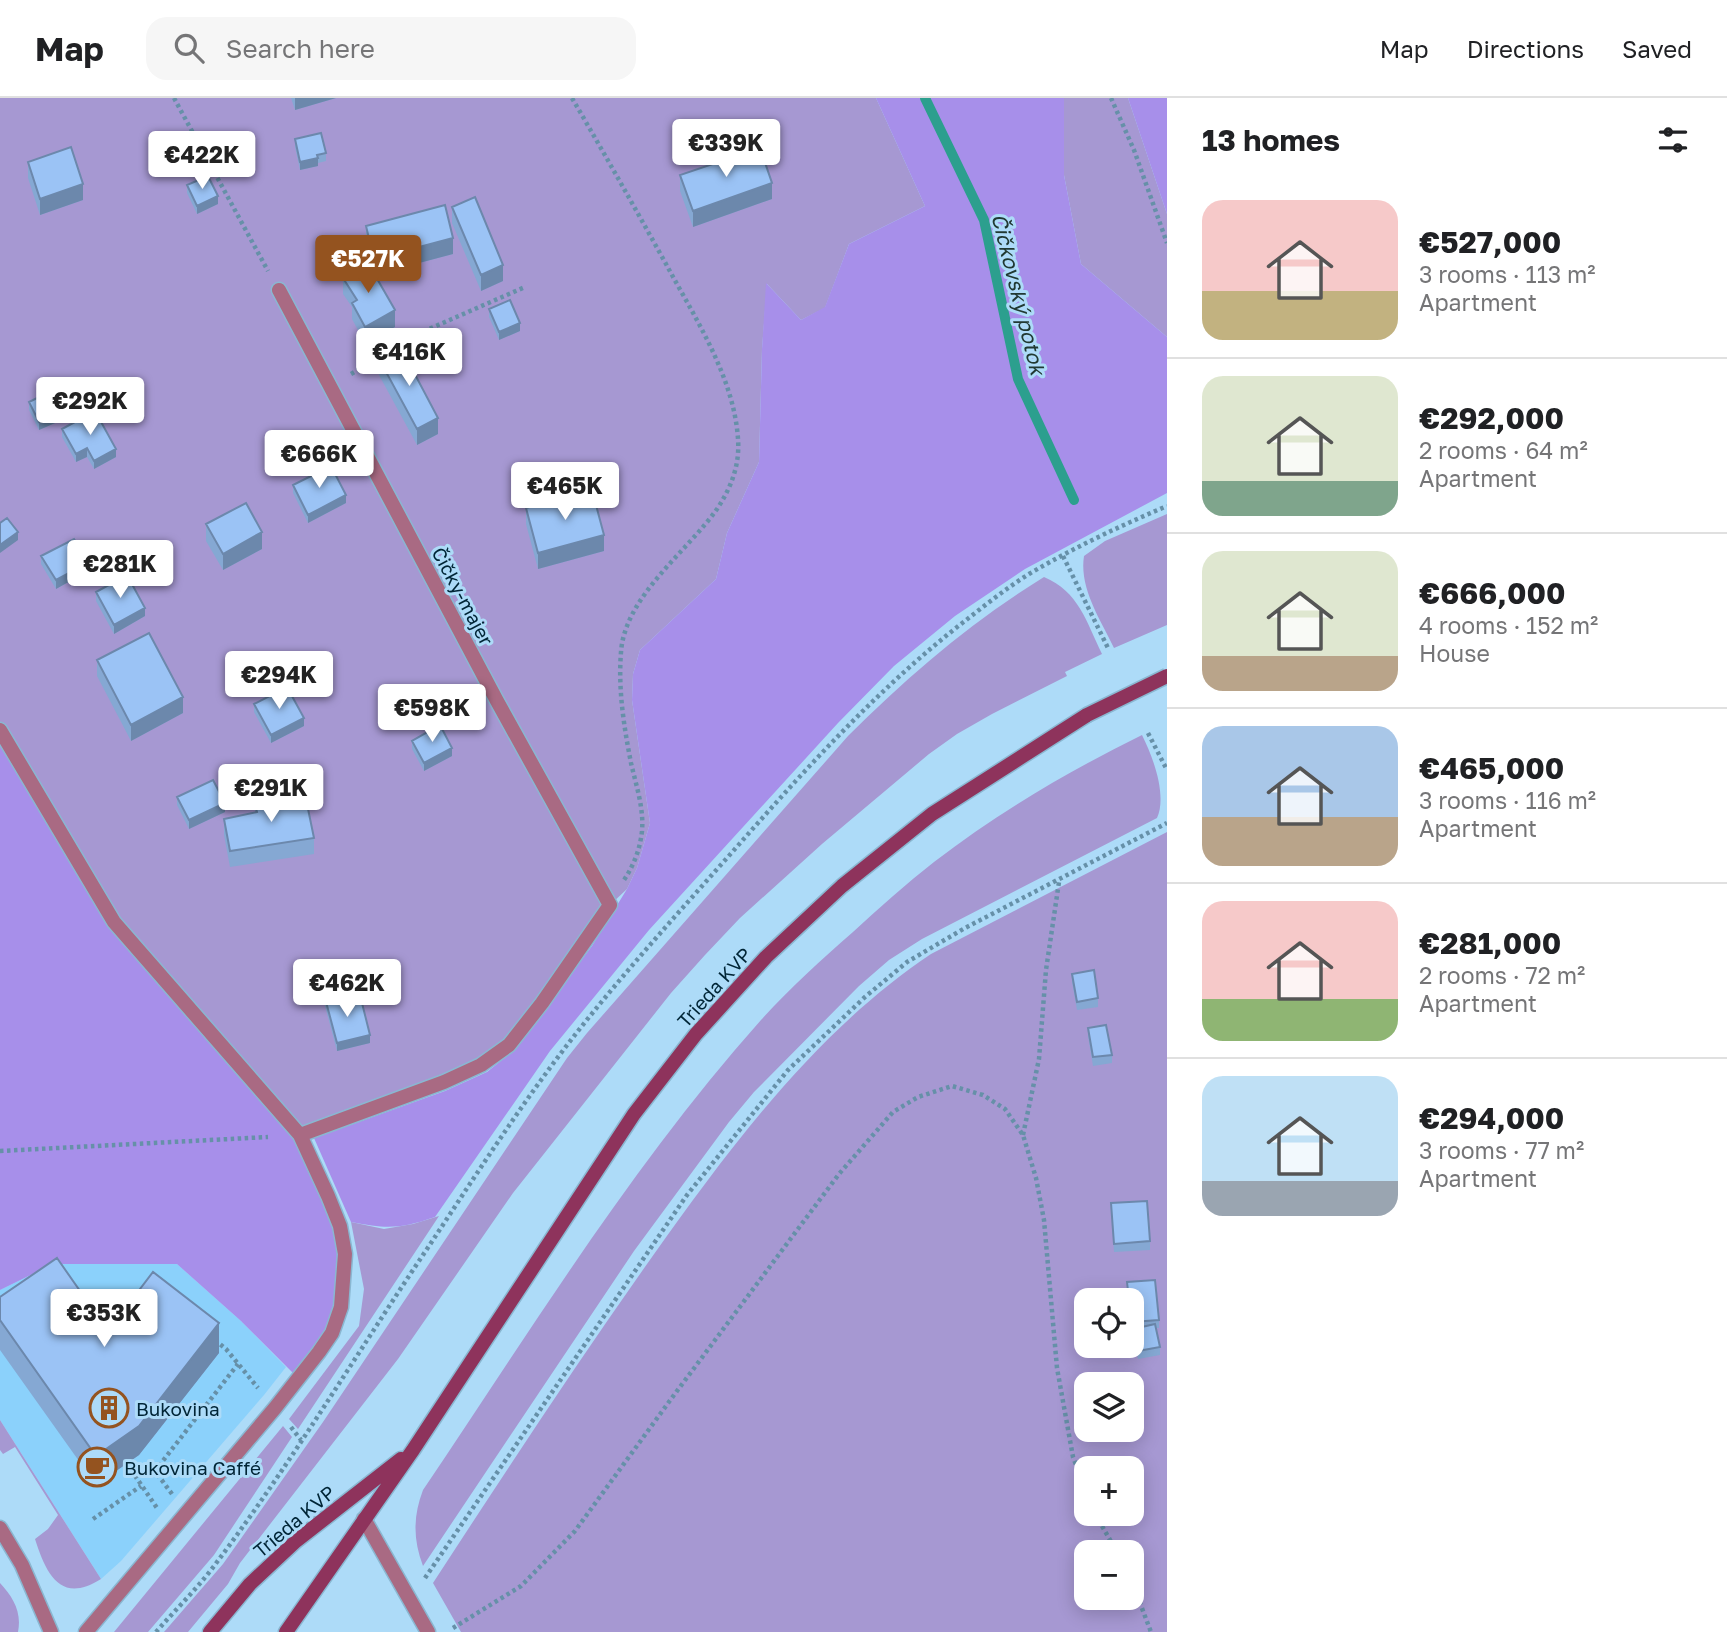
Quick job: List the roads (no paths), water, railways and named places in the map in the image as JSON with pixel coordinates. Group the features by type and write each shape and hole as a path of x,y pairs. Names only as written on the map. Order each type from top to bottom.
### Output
{"street":[{"name":"Čičky-majer","path":"279,290 503,713 610,905 542,1003 509,1045 481,1065 444,1082 300,1135"},
{"name":"Trieda KVP","path":"286,1632 413,1450 634,1114 696,1034 766,957 842,886 932,814 1087,715 1167,676"},
{"path":"0,730 114,922 300,1135 340,1226 345,1254 345,1283 332,1334 275,1408 86,1632"},
{"name":"Trieda KVP","path":"210,1632 250,1584 296,1541 413,1450"},
{"path":"364,1519 428,1632"},
{"path":"0,1528 22,1565 51,1632"}],"waterway":[{"name":"Čičkovský potok","path":"925,98 984,220 1018,379 1074,500"}],"place":[{"name":"Bukovina","path":"109,1408"},
{"name":"Bukovina Caffé","path":"97,1467"}]}
